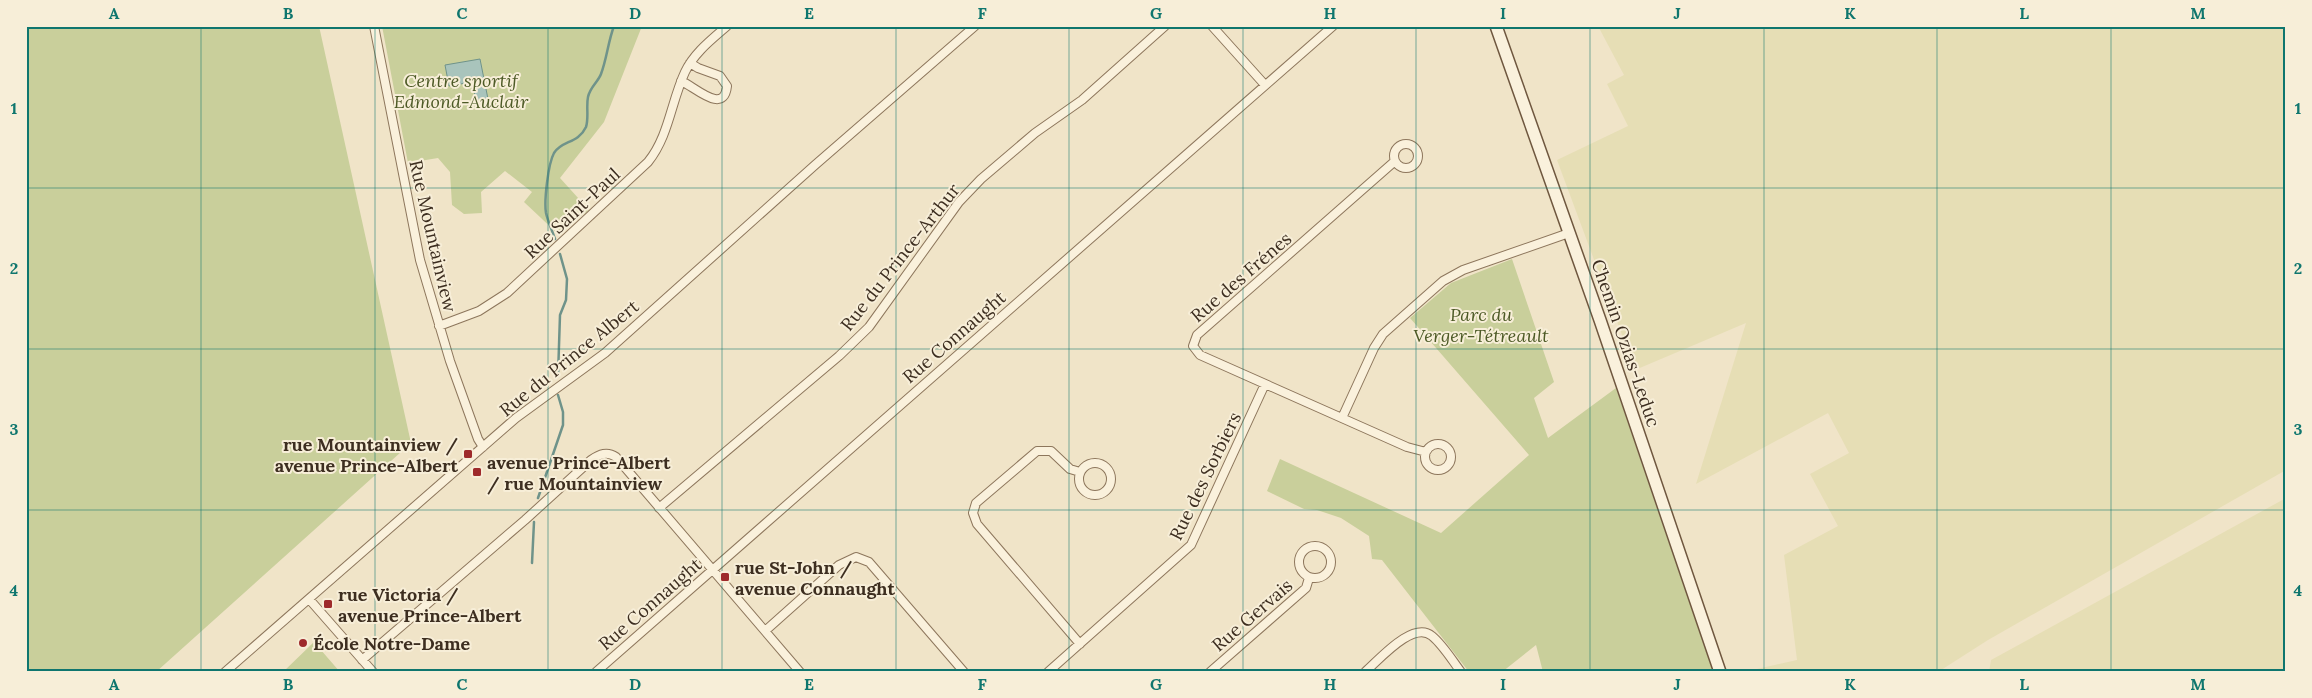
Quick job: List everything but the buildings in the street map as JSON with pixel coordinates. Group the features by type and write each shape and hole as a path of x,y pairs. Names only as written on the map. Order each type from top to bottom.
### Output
{"street":[{"name":"Rue Mountainview","path":"374,26 415,237 439,326 478,439 484,447"},
{"name":"Rue Saint-Paul","path":"439,326 473,314 507,293 648,162 661,142 681,81 690,63 727,26"},
{"name":"Rue du Prince Albert","path":"225,672 539,400 605,353 974,26"},
{"name":"Rue du Prince-Arthur","path":"659,508 839,356 869,327 944,222 975,185 1035,134 1082,100 1165,26"},
{"path":"1212,26 1265,85"},
{"name":"Rue Connaught","path":"596,672 1333,26"},
{"name":"Chemin Ozias-Leduc","path":"1496,26 1720,672"},
{"path":"681,81 691,85 712,99 720,99 726,94 727,86 722,77 690,63"},
{"name":"Rue des Frénes","path":"1395,161 1194,339 1193,348 1198,354 1406,447 1426,452"},
{"path":"1342,418 1380,338 1443,281 1457,272 1569,232"},
{"name":"Rue des Sorbiers","path":"1048,672 1191,545 1265,384"},
{"path":"1080,472 1070,469 1051,452 1037,451 976,502 973,513 977,524 1080,644"},
{"path":"362,660 525,520 591,460 604,453 610,453 616,457 800,672"},
{"path":"1093,463 1103,465 1110,473 1110,484 1104,492 1090,493 1082,487 1079,478 1080,472 1083,468 1093,463"},
{"name":"Rue Gervais","path":"1310,547 1321,547 1331,558 1330,568 1319,578 1309,578 1304,575 1299,565 1301,554 1310,547"},
{"path":"765,631 839,565 856,557 869,562 964,672"},
{"name":"Rue Gervais","path":"1210,672 1306,588 1309,578"},
{"path":"309,599 373,672"},
{"path":"1365,672 1410,634 1422,631 1433,636 1461,672"}],"shaded area":[{"path":"1598,26 2286,26 2286,470 1988,640 1938,672 1744,672 1797,660 1784,555 1838,526 1810,474 1849,453 1828,413 1696,484 1746,323 1635,370 1557,160 1628,126 1607,84 1624,75"},
{"path":"2286,498 2286,672 1989,672 1991,660"}],"green space":[{"path":"26,26 319,26 411,443 156,672 26,672"},
{"name":"Centre sportif Edmond-Auclair","path":"382,26 642,26 604,122 560,178 589,210 558,234 524,202 532,192 505,171 481,192 482,213 464,214 452,205 450,172 438,158 408,163"},
{"name":"Parc du Verger-Tétreault","path":"1512,259 1554,382 1534,398 1548,438 1616,388 1713,672 1543,672 1536,645 1502,672 1469,672 1382,560 1372,559 1369,536 1341,518 1317,510 1304,509 1267,491 1280,459 1441,533 1529,455 1410,318 1451,283"},
{"path":"314,642 340,672 283,672"}],"water":[{"path":"480,59 488,99 476,101 472,82 449,86 445,65"}],"waterway":[{"path":"555,239 546,207 550,165 557,149 579,136 586,127 588,97 590,90 601,74 614,26"},
{"path":"558,376 560,315 566,300 567,279 560,254"},
{"path":"538,498 563,425 563,412 558,395"},
{"path":"532,563 534,522"}],"place":[{"name":"rue Mountainview / avenue Prince-Albert","path":"468,454"},
{"name":"avenue Prince-Albert / rue Mountainview","path":"477,472"},
{"name":"rue St-John / avenue Connaught","path":"725,577"},
{"name":"rue Victoria / avenue Prince-Albert","path":"328,604"},
{"name":"École Notre-Dame","path":"303,643"}]}
